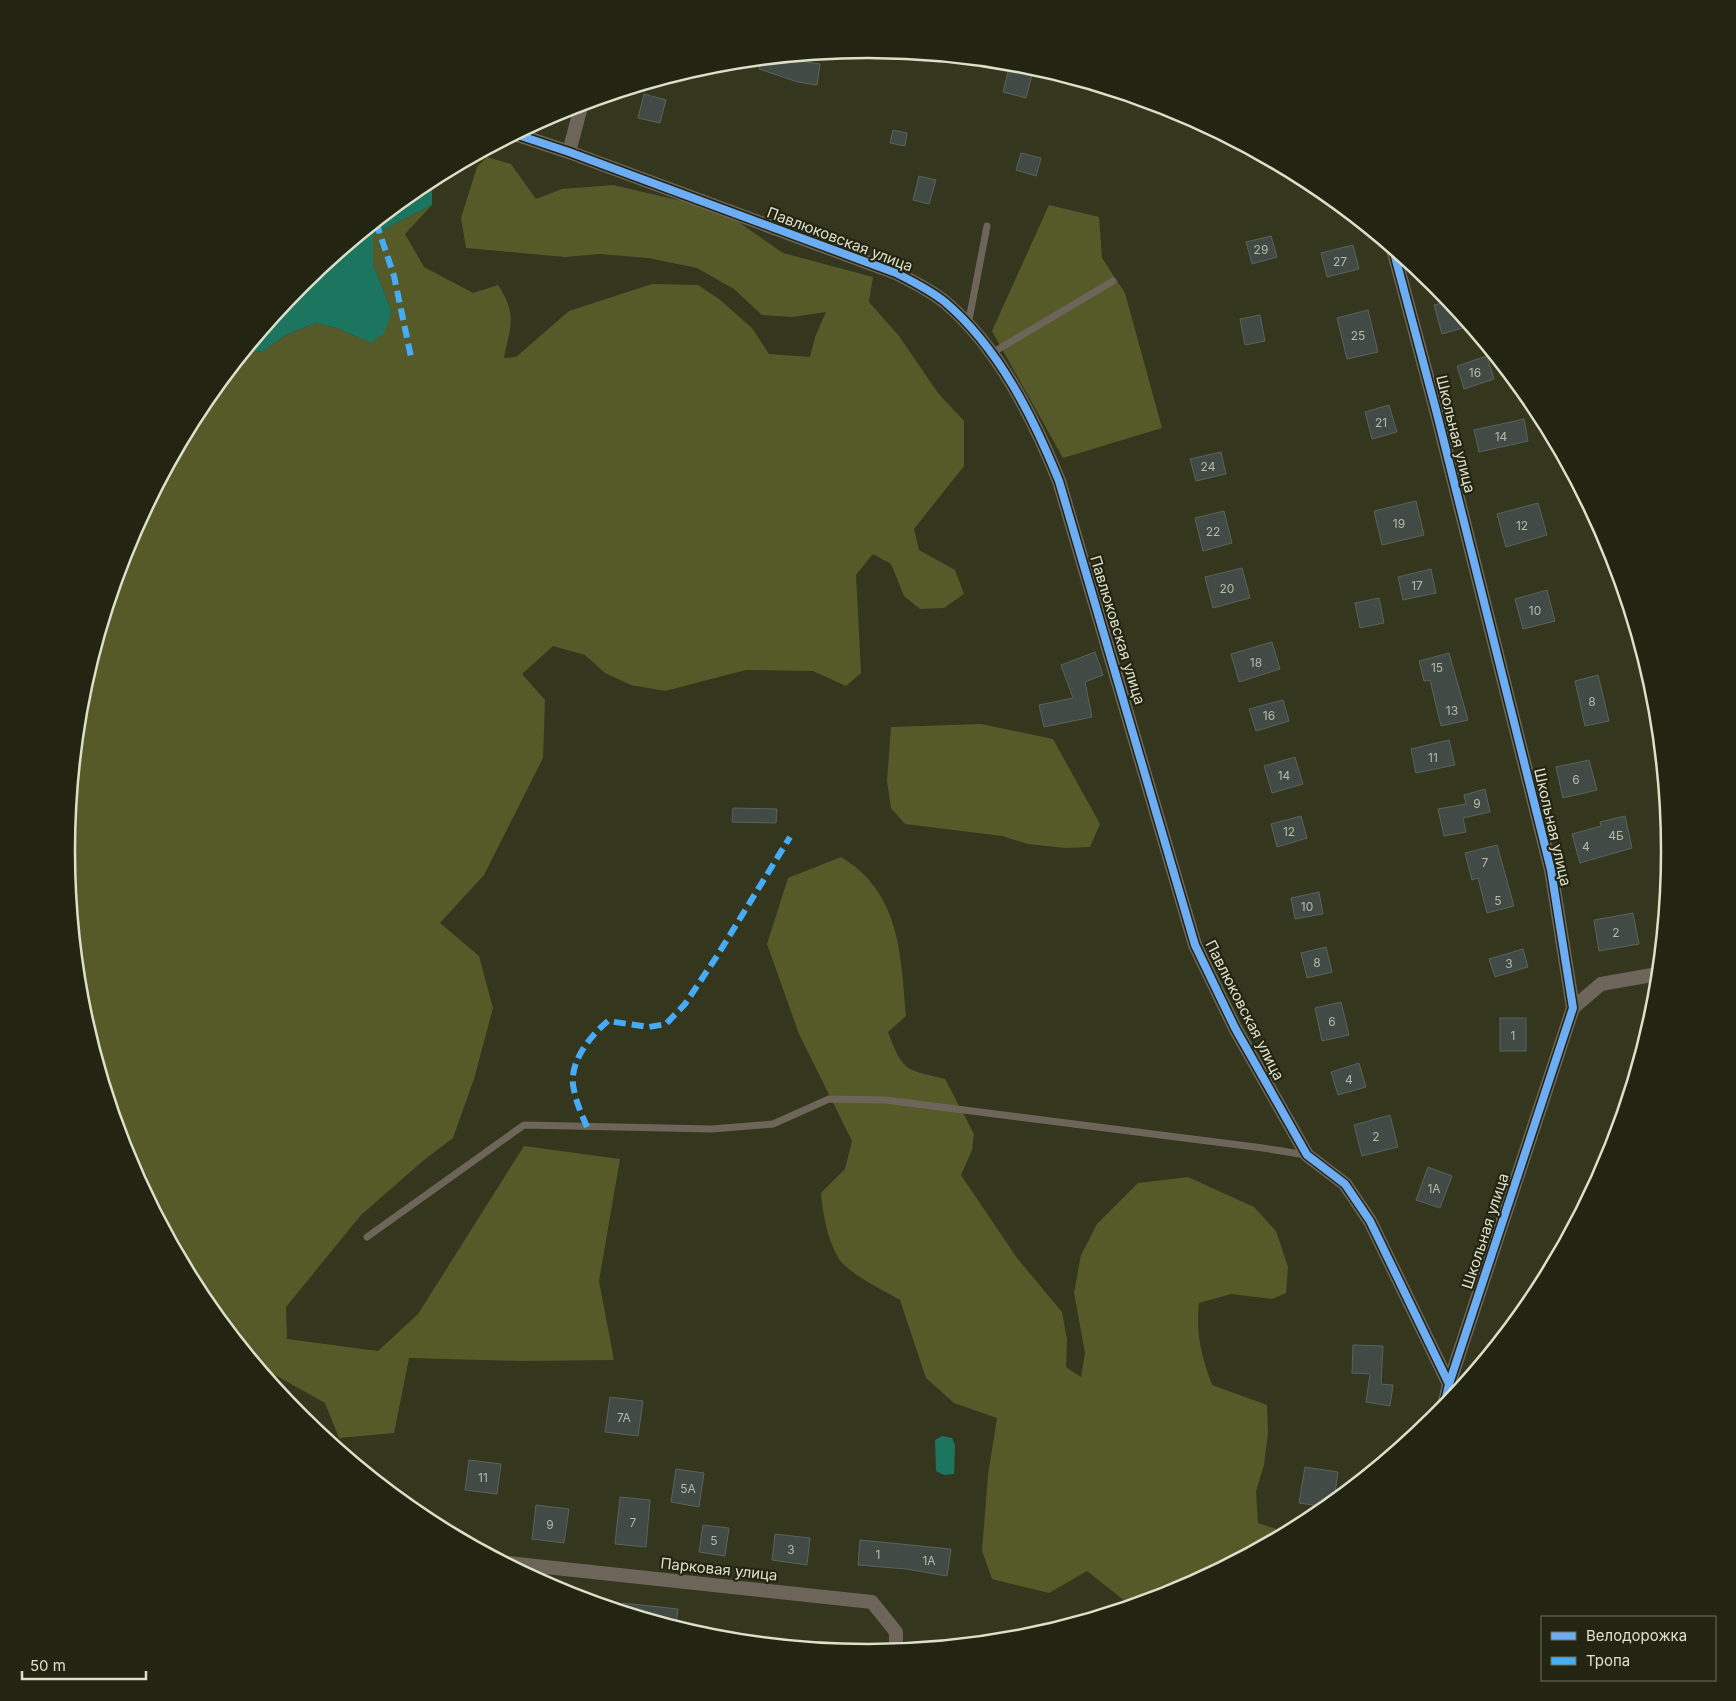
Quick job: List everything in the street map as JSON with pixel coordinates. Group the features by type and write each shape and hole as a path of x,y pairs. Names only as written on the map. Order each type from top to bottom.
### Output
{"street":[{"path":"569,152 579,113"},
{"name":"Павлюковская улица","path":"523,136 888,269 944,301 992,352 1026,410 1059,481 1195,944 1235,1028 1307,1155 1334,1174 1357,1200 1370,1222 1449,1384"},
{"name":"Школьная улица","path":"1396,258 1440,423 1551,870 1573,1008 1447,1391"},
{"path":"1573,1008 1601,984 1651,975"},
{"name":"Парковая улица","path":"523,1565 872,1602 896,1632 896,1643"}],"lane":[{"path":"968,326 988,226"},
{"path":"992,352 1113,281"},
{"path":"367,1237 524,1125 712,1129 773,1124 829,1099 885,1100 1307,1155"}],"green space":[{"path":"487,157 511,164 536,199 562,189 613,185 699,205 737,221 783,253 873,277 869,302 899,336 938,393 964,421 964,466 914,529 919,550 955,570 964,594 944,608 920,609 904,596 891,564 873,554 856,575 861,673 846,686 813,671 746,670 665,691 631,685 605,673 585,655 553,646 522,674 545,700 543,758 484,875 440,923 479,956 493,1008 474,1079 453,1138 424,1160 361,1215 286,1307 287,1339 378,1351 418,1314 524,1146 620,1159 599,1281 614,1360 523,1361 409,1358 394,1433 339,1438 325,1403 273,1374 239,1333 181,1247 135,1154 102,1056 90,1005 82,954 75,850 82,747 90,696 102,645 135,547 181,454 209,410 252,352 263,351 286,335 315,323 337,328 371,343 392,312 373,264 373,235 432,205 405,234 424,267 473,293 498,285 508,305 511,321 504,358 516,357 569,311 652,284 698,285 719,299 752,328 769,354 810,357 815,337 826,312 792,317 762,315 734,289 697,268 648,258 600,254 565,257 466,248 461,218 477,167"},
{"path":"1049,205 1099,217 1102,258 1125,293 1162,428 1063,458 992,331"},
{"path":"981,724 1053,739 1100,824 1090,847 1065,848 1028,844 1002,836 905,824 891,808 887,781 891,727"},
{"path":"841,857 861,871 875,888 886,907 894,927 899,948 906,1016 888,1032 893,1045 902,1062 907,1067 921,1073 945,1079 974,1134 972,1150 961,1175 1017,1258 1062,1312 1067,1339 1066,1367 1081,1377 1085,1353 1074,1293 1081,1255 1097,1224 1138,1183 1188,1177 1254,1207 1276,1231 1288,1267 1286,1293 1272,1299 1231,1294 1199,1303 1198,1325 1202,1354 1212,1385 1267,1405 1268,1433 1264,1465 1256,1491 1258,1523 1277,1529 1219,1562 1124,1601 1087,1571 1049,1593 992,1579 982,1551 988,1475 997,1418 954,1403 926,1378 900,1300 844,1265 831,1243 826,1227 821,1193 845,1169 852,1141 799,1034 767,944 788,878"}],"water":[{"path":"432,188 432,205 373,235 373,264 392,312 384,333 371,343 337,328 315,323 286,335 263,351 252,352 307,290 345,254 385,221"},
{"path":"942,1436 952,1438 955,1445 954,1474 944,1475 936,1471 935,1440"}],"building":[{"path":"797,61 820,64 817,85 798,82 759,69 760,65"},
{"path":"1008,70 1032,75 1026,98 1003,92"},
{"path":"644,94 666,100 660,123 638,118"},
{"path":"893,130 907,133 905,146 890,143"},
{"path":"1021,153 1041,158 1036,176 1016,170"},
{"path":"919,176 936,180 929,204 913,200"},
{"path":"1271,236 1277,257 1252,264 1246,242"},
{"path":"1353,245 1359,269 1327,277 1321,253"},
{"path":"1441,303 1464,328 1442,334 1434,305"},
{"path":"1368,310 1378,352 1347,359 1337,318"},
{"path":"1260,315 1265,341 1245,345 1240,319"},
{"path":"1487,356 1494,379 1464,389 1457,366"},
{"path":"1389,405 1397,432 1372,439 1365,412"},
{"path":"1524,419 1528,441 1479,452 1474,430"},
{"path":"1221,452 1226,474 1196,481 1190,459"},
{"path":"1416,501 1424,535 1382,545 1374,511"},
{"path":"1538,503 1547,535 1506,547 1497,514"},
{"path":"1224,511 1232,543 1203,551 1195,518"},
{"path":"1242,568 1250,598 1213,608 1205,577"},
{"path":"1431,569 1436,593 1403,600 1398,577"},
{"path":"1547,590 1555,621 1523,629 1515,599"},
{"path":"1379,598 1384,623 1360,628 1355,603"},
{"path":"1272,642 1280,669 1239,682 1231,654"},
{"path":"1095,652 1103,675 1085,682 1092,717 1044,727 1039,705 1073,698 1061,665"},
{"path":"1449,653 1468,720 1441,726 1430,680 1424,681 1419,661"},
{"path":"1598,675 1609,721 1585,726 1575,681"},
{"path":"1283,700 1289,721 1256,731 1249,709"},
{"path":"1449,740 1455,765 1416,773 1411,749"},
{"path":"1295,757 1303,784 1272,793 1264,766"},
{"path":"1589,760 1597,790 1563,798 1556,767"},
{"path":"1485,789 1490,812 1463,818 1466,832 1444,836 1438,809 1466,804 1464,795"},
{"path":"733,808 777,809 776,823 732,822"},
{"path":"1301,816 1307,838 1277,847 1271,824"},
{"path":"1625,816 1632,848 1580,863 1572,834 1601,826 1600,822"},
{"path":"1497,845 1514,906 1487,913 1478,878 1472,880 1465,853"},
{"path":"1319,892 1323,914 1295,919 1291,898"},
{"path":"1633,913 1639,944 1599,951 1594,920"},
{"path":"1326,947 1332,972 1307,978 1301,953"},
{"path":"1523,949 1528,967 1495,977 1489,959"},
{"path":"1341,1002 1349,1035 1322,1041 1315,1008"},
{"path":"1500,1018 1526,1018 1526,1051 1500,1051"},
{"path":"1359,1063 1366,1087 1338,1095 1331,1072"},
{"path":"1390,1115 1398,1147 1362,1156 1354,1125"},
{"path":"1428,1167 1452,1176 1440,1208 1416,1200"},
{"path":"1353,1345 1383,1346 1381,1384 1393,1385 1390,1406 1366,1402 1370,1374 1352,1373"},
{"path":"610,1397 643,1401 638,1436 605,1432"},
{"path":"469,1460 501,1464 497,1494 465,1490"},
{"path":"1305,1467 1338,1472 1335,1491 1315,1505 1299,1503"},
{"path":"676,1469 704,1473 699,1507 671,1502"},
{"path":"620,1497 650,1500 646,1547 615,1544"},
{"path":"536,1505 569,1509 564,1543 532,1539"},
{"path":"703,1525 729,1528 725,1556 699,1552"},
{"path":"775,1534 810,1538 807,1565 772,1560"},
{"path":"860,1540 951,1549 947,1576 906,1569 858,1565"},
{"path":"623,1604 678,1609 677,1619 663,1616"}],"marked path":[{"path":"378,227 394,276 411,357"},
{"path":"587,1127 576,1099 573,1080 577,1061 587,1043 608,1021 649,1027 666,1024 685,1004 717,956 790,837"}],"cycle path":[{"path":"523,137 896,273 945,302 982,340 1026,408 1059,481 1195,945 1235,1028 1307,1155 1345,1184 1370,1221 1449,1384"},
{"path":"1395,258 1437,414 1551,870 1573,1008 1447,1391"}]}
